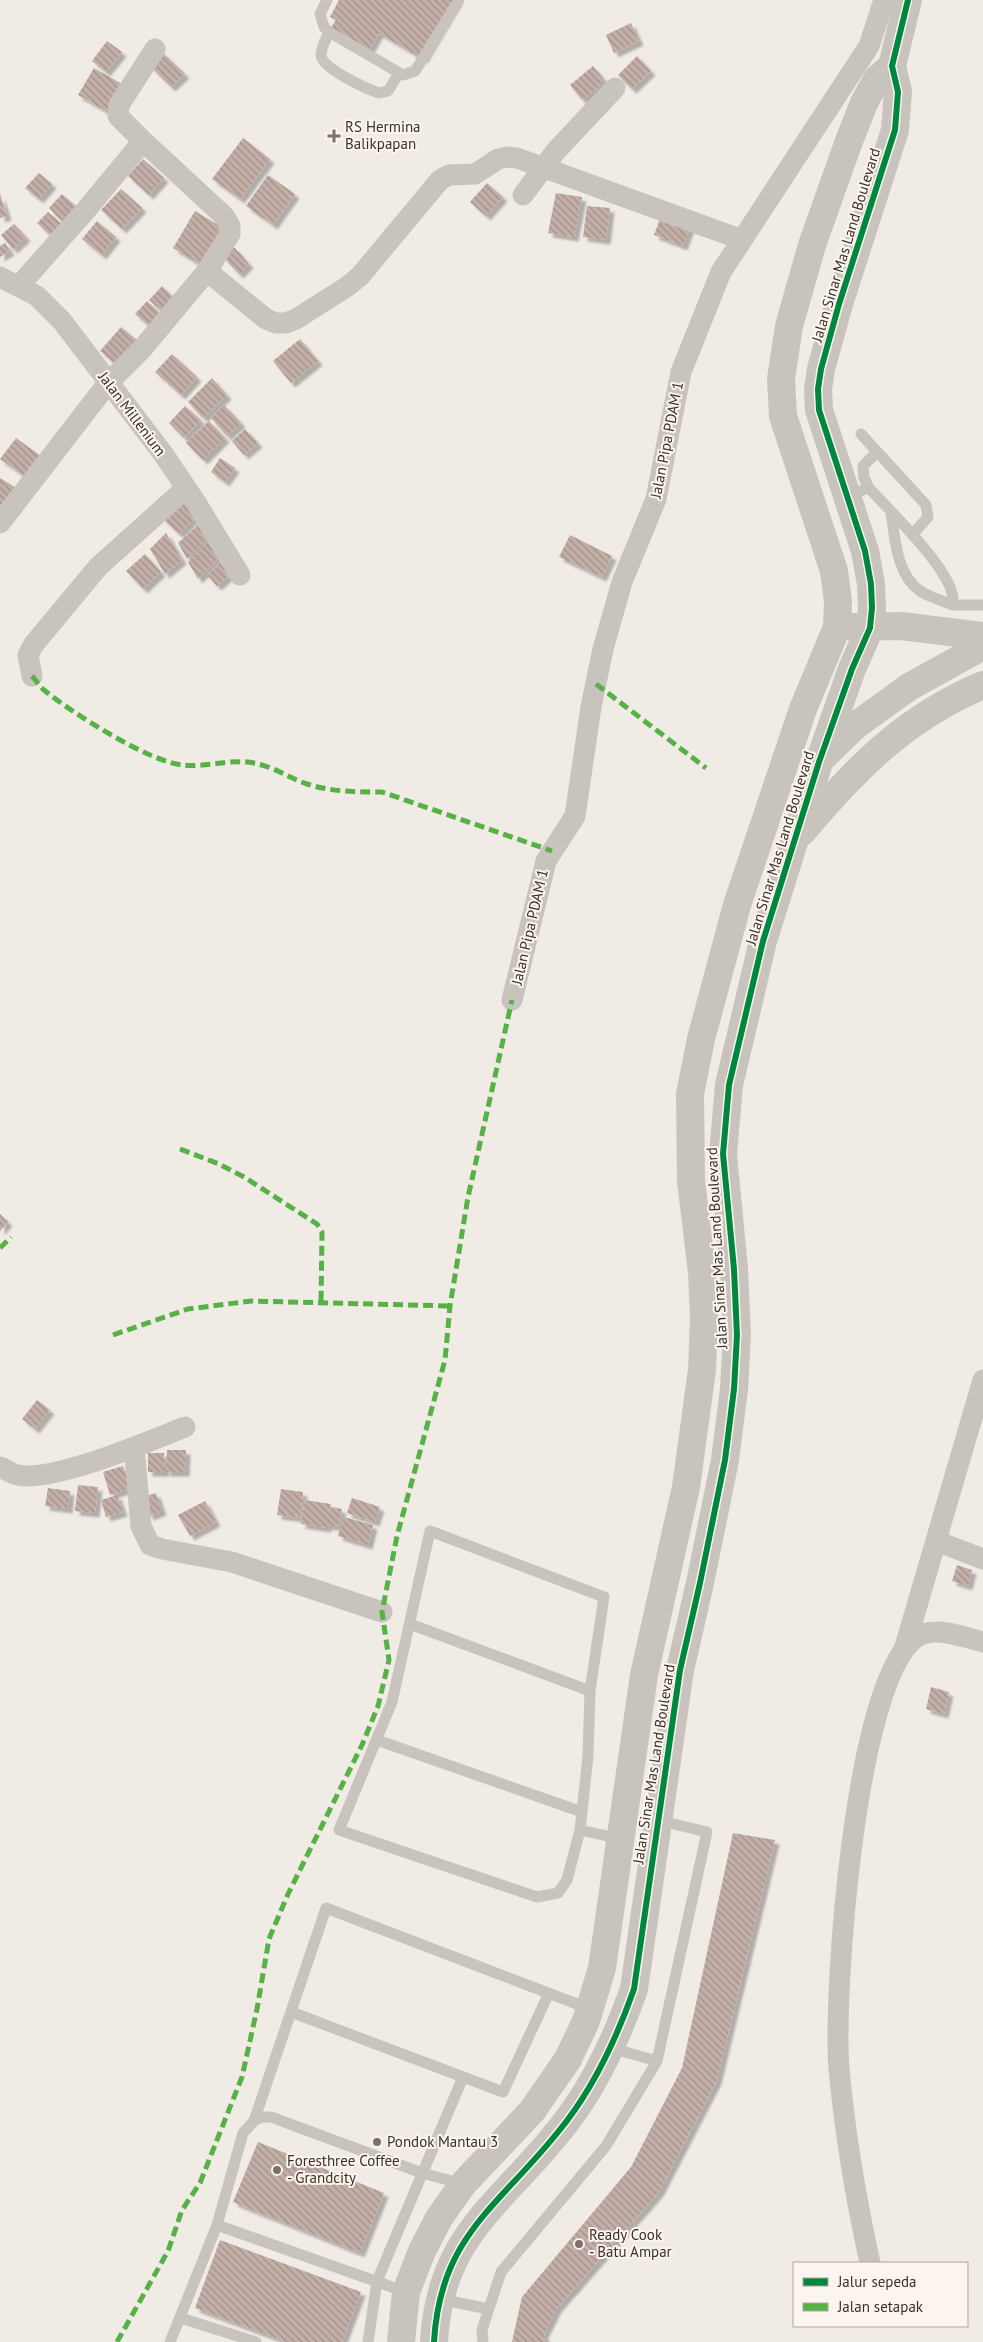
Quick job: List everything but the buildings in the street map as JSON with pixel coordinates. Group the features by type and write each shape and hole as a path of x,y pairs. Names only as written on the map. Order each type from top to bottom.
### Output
{"street":[{"name":"Jalan Pipa PDAM 1","path":"512,1000 546,861 575,816 603,649 622,582 656,500 680,372 721,272 740,240 869,46 884,0"},
{"path":"892,66 908,0"},
{"path":"0,524 108,382 142,349 207,271 230,234 230,226 215,206 143,142 121,120 117,111 155,49"},
{"name":"Jalan Sinar Mas Land Boulevard","path":"401,2342 406,2292 422,2251 439,2218 463,2184 532,2111 568,2059 586,2021 602,1968 618,1867 620,1839 644,1675 686,1487 702,1370 704,1318 702,1272 691,1181 690,1094 701,1039 734,914 803,709 837,627 838,601 834,571 783,416 781,379 789,326 812,245 864,103 877,79 892,66 898,92 895,130 821,368 818,389 819,410 858,491 871,584 870,628 852,669 819,762 763,941 729,1086 723,1154 734,1270 737,1335 734,1389 725,1460 680,1670 650,1869 644,1931 634,1989 611,2048 597,2076 559,2132 477,2221 457,2252 444,2282 435,2314 434,2342"},
{"path":"523,195 544,168 616,88"},
{"path":"19,286 143,142"},
{"path":"207,271 266,319 286,323 332,298 360,276 444,177 449,175 475,174 498,159 508,157 544,168 740,240"},
{"name":"Jalan Millenium","path":"0,277 37,296 48,306 143,427 186,488 240,575"},
{"path":"783,416 819,410"},
{"path":"32,676 28,655 40,636 98,567 186,488"},
{"path":"837,627 870,628 901,626 983,636"},
{"path":"758,842 819,762 855,726 918,682 983,646"},
{"path":"918,682 934,709"},
{"name":"Jalan Sinar Mas Land Boulevard","path":"796,839 836,792 880,748 934,709 983,685"},
{"path":"904,1650 983,1380"},
{"path":"0,1467 18,1475 42,1475 69,1469 185,1427"},
{"path":"134,1446 140,1526 150,1545 232,1562 382,1612"},
{"path":"936,1541 983,1560"},
{"path":"870,2262 855,2192 839,2069 838,2008 850,1854 865,1761 892,1668 915,1638 932,1632 949,1633 983,1642"},
{"path":"618,1867 650,1869"}],"lane":[{"path":"327,0 320,14 324,27 329,32 400,73 409,74 415,71 459,0"},
{"path":"329,32 321,55 324,64 330,68 379,93 388,91 400,73"},
{"path":"861,434 926,505 928,517 912,535"},
{"path":"877,452 863,466 864,478 858,491 890,512 912,535 946,580 952,593 953,605"},
{"path":"890,512 900,563 911,583 926,594 953,605 983,606"},
{"path":"430,1532 604,1597 590,1691 588,1756 580,1830 568,1880 558,1893 537,1897 339,1830 392,1702 410,1624 430,1532"},
{"path":"410,1624 590,1691"},
{"path":"377,1740 582,1812"},
{"path":"484,2342 482,2330 501,2272 606,2146 656,2062 707,1832 657,1820"},
{"path":"580,1830 620,1839"},
{"path":"254,2121 326,1908 590,2009"},
{"path":"291,2012 503,2092 549,1994"},
{"path":"611,2048 656,2062"},
{"path":"368,2342 378,2282 463,2077"},
{"path":"170,2342 217,2225 243,2133 254,2121 261,2117 271,2117 422,2173 463,2184"},
{"path":"217,2225 406,2292"},
{"path":"439,2299 489,2309"},
{"path":"181,2318 256,2342"}],"marked path":[{"path":"32,676 44,690 91,723 131,746 168,762 192,766 249,762 271,768 316,787 344,791 382,792 552,851"},
{"path":"596,684 706,768"},
{"path":"117,2342 168,2251 182,2210 200,2183 242,2077 257,2009 269,1939 288,1894 362,1745 378,1706 389,1660 382,1612 397,1536 445,1360 450,1306 468,1197 512,1000"},
{"path":"180,1149 219,1164 244,1177 317,1224 322,1232 321,1303"},
{"path":"0,1248 11,1237"},
{"path":"113,1335 188,1309 251,1301 450,1306"}],"cycle path":[{"path":"434,2342 439,2306 447,2275 460,2249 494,2203 536,2158 571,2116 593,2082 611,2046 634,1989 680,1670 725,1460 734,1389 737,1335 734,1269 723,1154 729,1085 763,941 819,762 852,669 870,628 872,608 871,584 865,551 819,410 818,389 821,369 839,304 895,130 898,92 892,66 908,0"}],"place":[{"name":"RS Hermina Balikpapan","path":"334,136"},
{"name":"Pondok Mantau 3","path":"377,2142"},
{"name":"Foresthree Coffee - Grandcity","path":"277,2170"},
{"name":"Ready Cook - Batu Ampar","path":"579,2244"}]}
